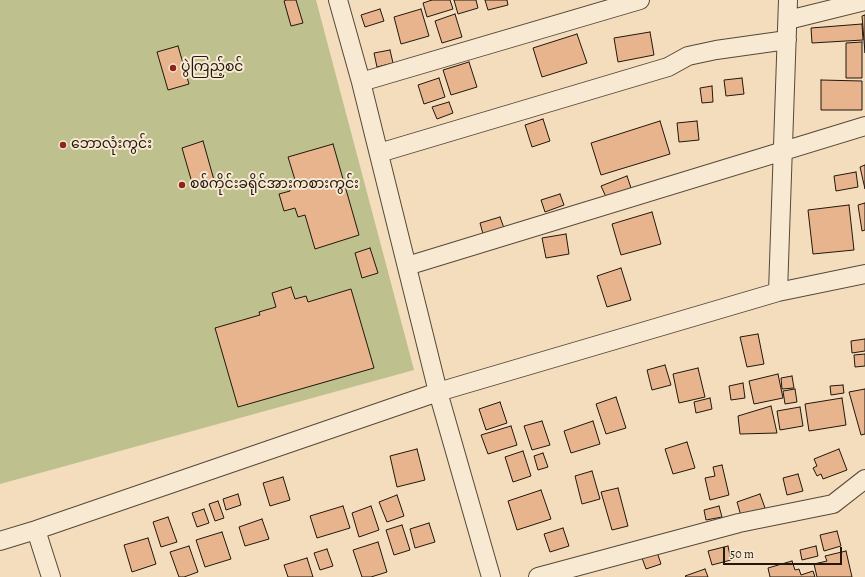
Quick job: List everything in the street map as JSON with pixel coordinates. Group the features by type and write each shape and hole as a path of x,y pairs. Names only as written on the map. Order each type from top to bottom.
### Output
{"street":[{"path":"338,0 361,82 438,392 491,577"},
{"path":"361,82 640,0"},
{"path":"778,292 788,0"},
{"path":"788,20 865,1"},
{"path":"379,153 668,67 688,56 716,50 787,40"},
{"path":"407,266 865,126"},
{"path":"0,541 438,392 778,292 865,274"},
{"path":"538,577 739,523 833,504 865,479"},
{"path":"36,530 51,577"}],"green space":[{"name":"စစ်ကိုင်းခရိုင်အားကစားကွင်း","path":"0,0 316,0 414,370 0,484"}],"building":[{"path":"296,0 303,23 291,26 284,1"},
{"path":"432,0 450,0 453,9 427,17 423,3"},
{"path":"454,0 476,0 478,8 458,14"},
{"path":"485,0 507,0 508,5 488,10"},
{"path":"380,9 384,21 365,27 361,15"},
{"path":"421,9 429,36 401,44 394,17"},
{"path":"455,14 462,37 442,43 435,21"},
{"path":"865,15 865,53 862,16"},
{"path":"862,24 863,40 812,43 811,28"},
{"path":"650,32 654,55 618,62 614,38"},
{"path":"577,34 587,63 542,77 533,48"},
{"path":"862,42 862,78 846,78 846,43"},
{"name":"ပွဲကြည့်စင်","path":"178,46 189,84 168,90 157,52"},
{"path":"390,50 393,63 377,67 374,53"},
{"path":"469,62 477,87 451,95 443,70"},
{"path":"439,78 445,97 424,104 418,85"},
{"path":"742,78 744,94 726,96 724,80"},
{"path":"821,80 862,81 862,110 821,110"},
{"path":"712,86 713,102 702,103 700,88"},
{"path":"449,102 453,113 437,119 432,107"},
{"path":"543,119 550,141 532,147 525,125"},
{"path":"660,121 670,154 601,175 591,143"},
{"path":"697,121 699,140 679,142 677,123"},
{"path":"203,141 214,180 193,186 182,148"},
{"path":"333,144 359,235 315,249 305,215 298,217 295,208 284,211 279,194 290,191 289,185 296,183 288,157"},
{"path":"865,165 865,189 860,167"},
{"path":"856,172 858,187 836,191 834,176"},
{"path":"627,176 631,188 606,197 601,186"},
{"path":"560,194 564,205 545,212 541,200"},
{"path":"865,203 865,230 862,231 858,205"},
{"path":"849,205 854,250 813,254 808,210"},
{"path":"652,212 661,244 621,255 612,224"},
{"path":"500,217 504,228 483,234 480,223"},
{"path":"566,234 569,254 546,258 542,238"},
{"path":"370,248 378,273 362,278 355,253"},
{"path":"621,268 631,300 607,307 597,276"},
{"path":"291,287 295,299 306,296 308,302 351,289 374,368 238,407 215,328 260,315 259,312 276,307 272,293"},
{"path":"758,334 764,364 747,367 740,337"},
{"path":"865,339 865,351 852,353 851,341"},
{"path":"865,354 865,366 855,367 854,355"},
{"path":"665,365 671,385 652,390 647,370"},
{"path":"698,368 705,397 679,403 673,374"},
{"path":"778,374 783,398 754,404 749,381"},
{"path":"792,376 794,388 782,389 781,378"},
{"path":"743,383 745,398 731,400 729,386"},
{"path":"843,385 844,393 831,395 830,386"},
{"path":"795,389 797,402 785,404 783,391"},
{"path":"865,389 865,434 861,435 849,392"},
{"path":"616,397 626,428 606,434 596,404"},
{"path":"710,398 712,409 696,413 694,402"},
{"path":"842,398 846,425 809,431 805,404"},
{"path":"500,402 507,423 486,430 479,409"},
{"path":"771,406 777,433 740,434 738,416"},
{"path":"800,407 803,426 780,430 777,411"},
{"path":"542,421 550,445 532,450 524,426"},
{"path":"593,421 600,444 571,453 564,431"},
{"path":"511,426 517,445 488,454 481,435"},
{"path":"687,442 695,468 673,474 665,449"},
{"path":"417,449 425,480 397,487 390,456"},
{"path":"839,449 847,470 823,479 821,474 817,476 813,468 817,466 814,459"},
{"path":"523,451 531,476 513,482 505,457"},
{"path":"543,453 548,467 538,470 534,456"},
{"path":"722,465 729,495 710,500 705,478 715,476 713,467"},
{"path":"592,471 600,499 582,504 575,476"},
{"path":"798,474 803,491 787,495 783,478"},
{"path":"283,477 290,500 270,506 263,483"},
{"path":"618,488 628,526 612,530 601,492"},
{"path":"541,490 551,519 517,530 508,501"},
{"path":"238,494 241,505 226,510 223,499"},
{"path":"760,494 765,508 741,516 737,502"},
{"path":"397,495 404,516 387,522 379,502"},
{"path":"218,501 224,518 215,521 209,504"},
{"path":"343,506 350,528 317,538 310,516"},
{"path":"371,506 379,530 359,537 352,513"},
{"path":"719,506 722,517 706,520 704,510"},
{"path":"204,509 209,523 197,527 192,513"},
{"path":"168,517 177,542 161,547 153,522"},
{"path":"262,519 269,539 245,546 239,527"},
{"path":"429,523 435,542 415,548 410,529"},
{"path":"402,525 410,550 394,555 386,530"},
{"path":"563,528 569,546 550,552 544,534"},
{"path":"837,531 841,546 824,551 820,535"},
{"path":"222,532 231,559 205,567 196,540"},
{"path":"148,538 156,564 132,572 124,545"},
{"path":"378,542 387,572 371,577 362,577 353,550"},
{"path":"189,546 198,572 184,577 179,577 170,552"},
{"path":"728,546 731,560 712,565 708,551"},
{"path":"816,546 818,556 802,560 800,550"},
{"path":"327,549 333,566 320,570 314,553"},
{"path":"846,551 852,577 817,577 814,564 827,561 825,556"},
{"path":"657,552 661,564 646,569 642,558"},
{"path":"307,558 313,577 288,577 284,565"},
{"path":"792,561 795,570 799,569 801,575 813,571 815,577 770,577 768,568"},
{"path":"705,569 708,577 685,576"}],"place":[{"name":"ပွဲကြည့်စင်","path":"173,68"},
{"name":"ဘောလုံးကွင်း","path":"63,145"},
{"name":"စစ်ကိုင်းခရိုင်အားကစားကွင်း","path":"182,185"}]}
